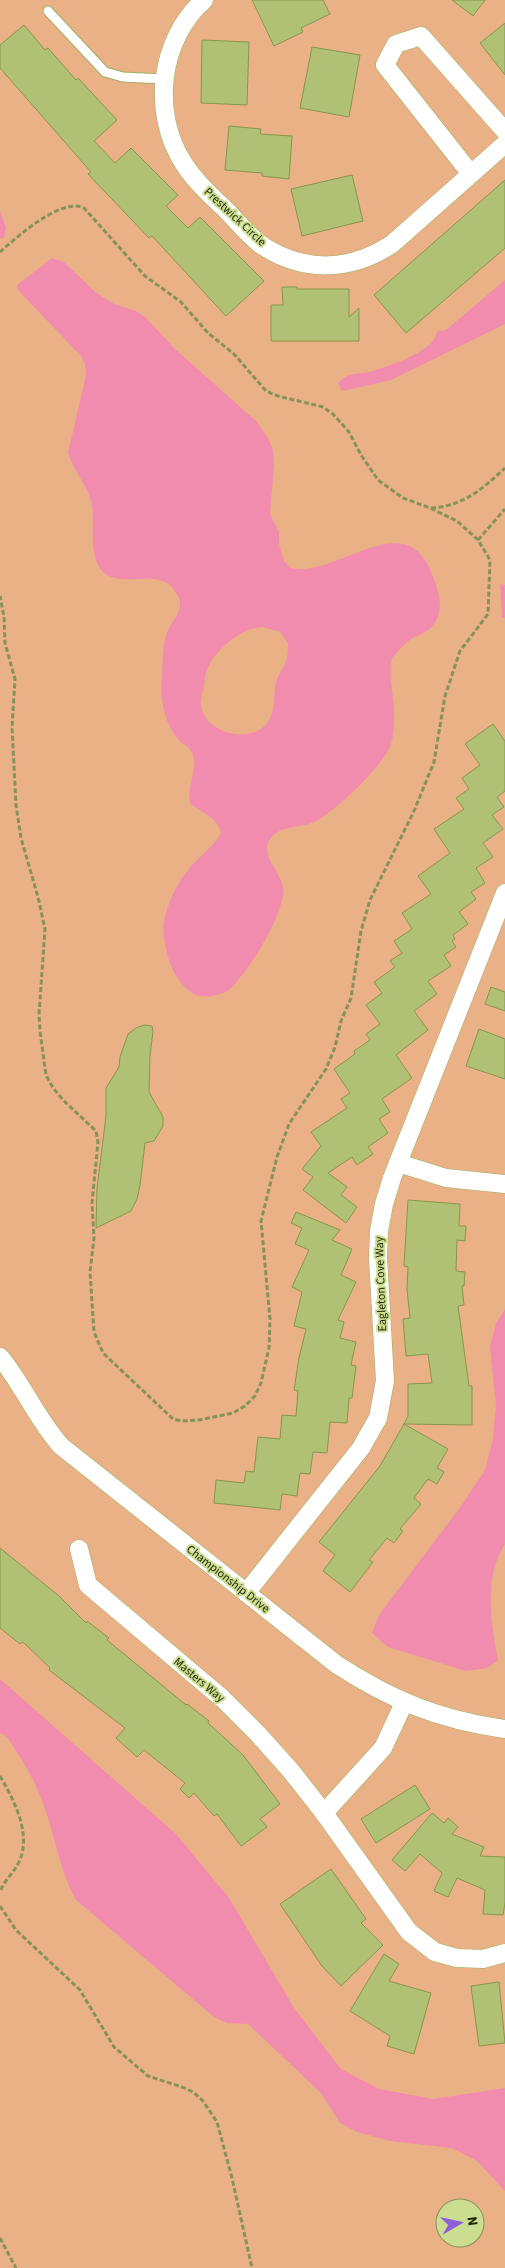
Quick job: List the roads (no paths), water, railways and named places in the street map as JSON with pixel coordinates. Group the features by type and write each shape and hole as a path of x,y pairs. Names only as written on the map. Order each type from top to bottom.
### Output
{"street":[{"name":"Prestwick Circle","path":"204,0 186,21 175,40 164,79 163,101 166,123 173,144 183,163 196,180 259,243 282,257 319,266 344,265 379,252 392,244 505,144"},
{"path":"471,174 385,66 396,44 421,36 505,131"},
{"name":"Eagleton Cove Way","path":"246,1593 361,1448 378,1418 385,1381 378,1258 379,1231 384,1204 398,1162 505,893"},
{"path":"398,1162 446,1178 470,1182 505,1184"},
{"name":"Championship Drive","path":"0,1357 13,1373 44,1425 61,1446 336,1664 369,1686 404,1703 457,1720 505,1729"},
{"name":"Masters Way","path":"79,1549 88,1585 222,1699 258,1734 291,1771 324,1813 402,1923 417,1940 435,1952 457,1958 483,1959 505,1953"},
{"path":"324,1813 383,1748 404,1703"}],"lane":[{"path":"48,11 106,72 123,77 164,79"}]}
